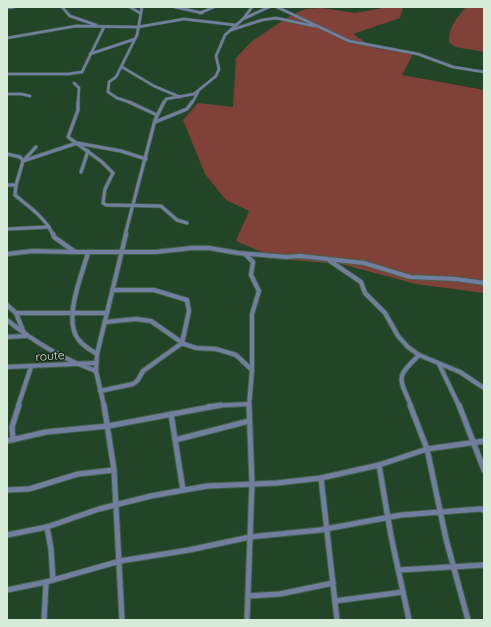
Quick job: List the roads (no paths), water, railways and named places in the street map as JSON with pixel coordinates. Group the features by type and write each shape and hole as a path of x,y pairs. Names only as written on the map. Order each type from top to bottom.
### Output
{"street":[{"path":"7,8 14,7"},
{"path":"62,7 70,16 100,27"},
{"path":"130,7 140,13"},
{"path":"142,7 135,39 116,77 108,83 108,92 117,99 145,108 148,112 158,115"},
{"path":"175,7 202,13"},
{"path":"198,14 214,7"},
{"path":"243,19 252,7"},
{"path":"122,620 114,470 108,426 96,372 95,363 97,354 133,205 155,122 164,102 166,99 194,94 216,76 219,69 216,56 225,35 243,19 268,7"},
{"path":"277,7 349,41 418,54 454,67 484,72"},
{"path":"229,31 262,20 276,18 320,28"},
{"path":"7,38 76,26 138,27 184,19 235,25"},
{"path":"7,74 68,74 82,72 104,27"},
{"path":"90,54 135,39"},
{"path":"122,67 154,86 180,97"},
{"path":"74,83 79,88 78,110 68,137 105,164 113,173 105,189 103,203 106,205 162,206 177,220 187,223"},
{"path":"155,122 187,109 198,91"},
{"path":"7,94 21,94 30,96"},
{"path":"23,161 77,143 146,159"},
{"path":"36,148 23,161 15,194 42,218 50,227 54,237 75,252"},
{"path":"81,172 88,151"},
{"path":"7,154 20,157 23,161"},
{"path":"7,185 16,185"},
{"path":"7,229 29,228 38,225 50,227"},
{"path":"7,254 33,251 88,253 122,251 155,252 192,248 209,248 245,254 286,257 300,256 364,263 410,277 456,279 484,283"},
{"path":"88,253 74,301 75,308 72,324 76,337 83,346 97,354"},
{"path":"245,254 253,262 251,275 256,282 259,291 252,314 252,370 249,404 252,483 248,620"},
{"path":"328,260 361,282 365,293 385,313 398,336 419,355 460,372 484,388"},
{"path":"113,290 154,290 187,300 189,306 181,335 182,343"},
{"path":"7,305 16,313 25,336"},
{"path":"16,313 107,313"},
{"path":"105,322 142,319 151,321 182,343 196,348 216,349 236,355 252,370"},
{"path":"7,320 25,336 74,364 96,372"},
{"path":"7,337 25,336"},
{"path":"100,391 133,384 138,380 143,371 182,343"},
{"path":"419,355 405,367 402,372 401,382 427,449 439,511 468,620"},
{"name":"route","path":"7,367 95,363"},
{"path":"439,364 461,410 472,443 484,470"},
{"path":"13,440 12,427 31,367"},
{"path":"7,441 46,432 108,426 212,406 249,404"},
{"path":"170,414 183,490"},
{"path":"175,440 249,421"},
{"path":"7,535 47,528 75,516 116,504 183,490 207,486 277,483 321,478 379,465 427,449 484,441"},
{"path":"379,465 388,518 400,570 409,620"},
{"path":"7,490 29,489 78,474 114,470"},
{"path":"321,478 337,620"},
{"path":"7,590 46,582 120,561 189,550 250,536 327,529 439,511 484,510"},
{"path":"47,528 51,549 53,580"},
{"path":"400,570 484,565"},
{"path":"44,620 46,582"},
{"path":"248,596 280,594 333,583"},
{"path":"335,601 403,592"}]}
